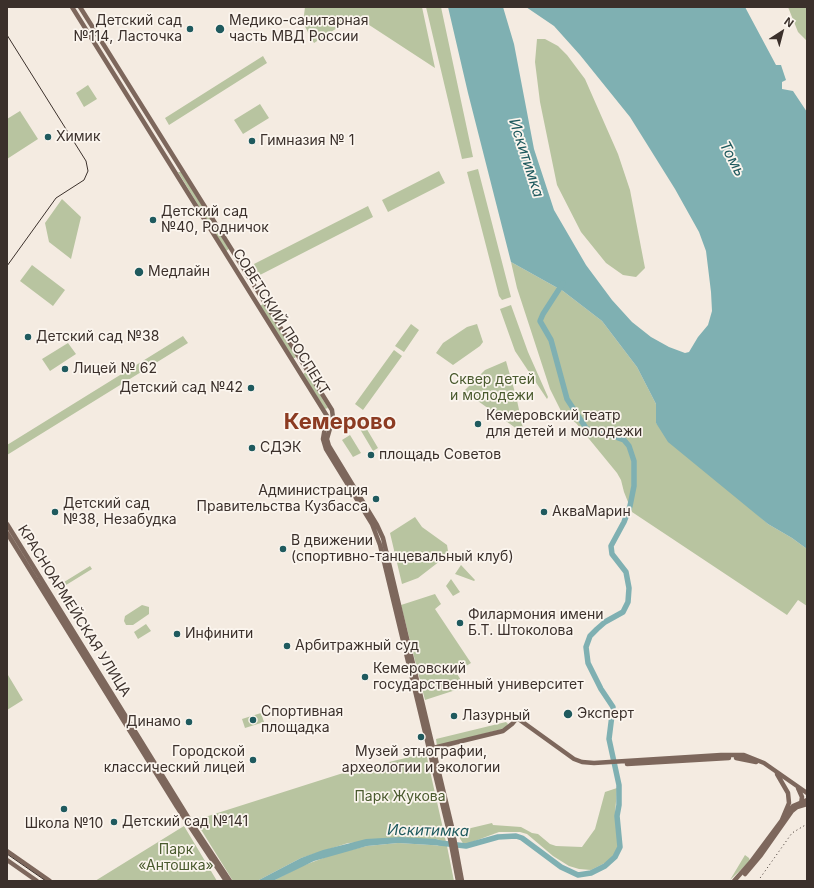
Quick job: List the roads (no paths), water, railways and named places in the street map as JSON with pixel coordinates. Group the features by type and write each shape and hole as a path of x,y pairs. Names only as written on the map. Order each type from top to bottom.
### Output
{"main road":[{"name":"СОВЕТСКИЙ ПРОСПЕКТ","path":"72,7 327,416 323,439 326,449 377,534 450,827"},
{"name":"СОВЕТСКИЙ ПРОСПЕКТ","path":"80,7 332,410 333,418 327,439 329,446 380,531 433,748 459,873 462,881"},
{"path":"150,131 154,126"},
{"path":"154,137 159,134"},
{"path":"176,174 179,170 182,170"},
{"path":"290,358 296,360 297,354"},
{"path":"299,373 301,368 306,368"},
{"name":"КРАСНОАРМЕЙСКАЯ УЛИЦА","path":"7,524 49,599 186,817 227,879"},
{"name":"КРАСНОАРМЕЙСКАЯ УЛИЦА","path":"7,533 44,590"},
{"path":"433,748 503,731 516,719 575,762 586,766 638,761 744,755 764,763 807,794"},
{"name":"КРАСНОАРМЕЙСКАЯ УЛИЦА","path":"129,727 186,812 186,817"},
{"path":"638,761 740,758 757,762 800,791 807,794"},
{"path":"778,776 786,787 788,799 781,822"},
{"path":"797,786 803,802 807,804"},
{"path":"734,881 750,863 793,806 803,802"},
{"path":"738,881 761,855 792,811 803,802"},
{"path":"7,850 50,881"},
{"path":"7,860 37,881"},
{"name":"СОВЕТСКИЙ ПРОСПЕКТ","path":"458,881 459,873"}],"water":[{"name":"Томь","path":"448,7 503,7 514,44 534,149 554,210 586,265 612,300 632,322 651,337 669,347 685,353 689,352 698,337 708,325 712,311 706,251 699,232 675,189 630,117 580,55 554,26 526,7 745,7 776,65 781,65 786,80 782,82 782,89 793,91 807,112 807,549 768,524 668,442 656,423 656,404 637,367 602,321 563,291 511,262 468,93"},
{"path":"400,837 436,839 446,842 447,846 398,843 367,846 314,861 273,881 257,881 301,858 323,850 366,839"}],"waterway":[{"name":"Искитимка","path":"440,843 466,846 498,837 516,836 522,838 561,867 578,875 591,873 605,866 615,857 620,847 617,816 619,805 619,785 609,739 613,707 601,689 588,663 586,647 590,636 605,622 623,612 628,602 629,588 626,572 612,554 611,546 624,522 630,506 634,486 634,461 629,446 624,440 610,435 593,433 586,428 567,399 551,340 540,321 563,283"}],"tram line":[{"path":"7,35 86,161 88,171 84,180 56,198 7,266"},
{"path":"7,854 46,881"}],"railway":[{"path":"758,881 792,833 807,824"}],"place":[{"name":"Детский сад №114, Ласточка","path":"190,29"},
{"name":"Медико-санитарная часть МВД России","path":"220,29"},
{"name":"Химик","path":"48,137"},
{"name":"Гимназия № 1","path":"252,141"},
{"name":"Детский сад №40, Родничок","path":"153,220"},
{"name":"Медлайн","path":"139,272"},
{"name":"Детский сад №38","path":"28,337"},
{"name":"Лицей № 62","path":"65,369"},
{"name":"Детский сад №42","path":"251,388"},
{"name":"Кемеровский театр для детей и молодежи","path":"478,424"},
{"name":"СДЭК","path":"252,448"},
{"name":"площадь Советов","path":"371,455"},
{"name":"Администрация Правительства Кузбасса","path":"376,499"},
{"name":"Детский сад №38, Незабудка","path":"55,512"},
{"name":"АкваМарин","path":"544,512"},
{"name":"В движении (спортивно-танцевальный клуб)","path":"283,549"},
{"name":"Филармония имени Б.Т. Штоколова","path":"460,623"},
{"name":"Инфинити","path":"177,634"},
{"name":"Арбитражный суд","path":"287,646"},
{"name":"Кемеровский государственный университет","path":"365,677"},
{"name":"Эксперт","path":"568,714"},
{"name":"Лазурный","path":"454,716"},
{"name":"Спортивная площадка","path":"253,720"},
{"name":"Динамо","path":"189,722"},
{"name":"Музей этнографии, археологии и экологии","path":"421,737"},
{"name":"Городской классический лицей","path":"253,760"},
{"name":"Школа №10","path":"64,809"},
{"name":"Детский сад №141","path":"114,822"}],"district":[{"name":"Кемерово","path":"340,422"}],"park label":[{"name":"Сквер детей и молодежи","path":"492,388"},
{"name":"Парк Жукова","path":"400,797"},
{"name":"Парк «Антошка»","path":"176,858"}]}
